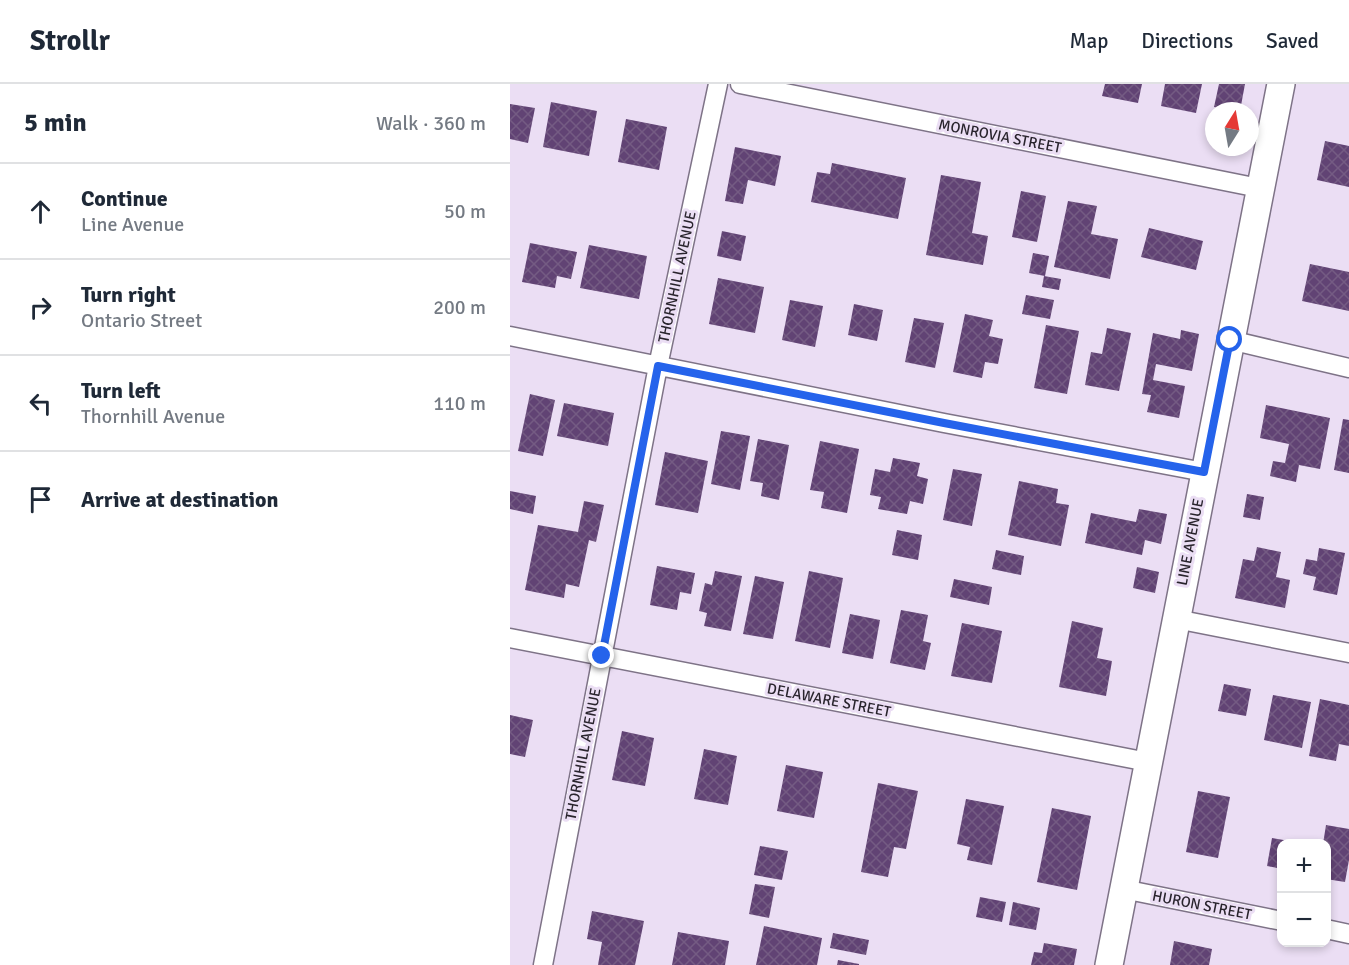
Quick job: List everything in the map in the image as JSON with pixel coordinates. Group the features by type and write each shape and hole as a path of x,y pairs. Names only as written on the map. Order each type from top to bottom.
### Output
{"main road":[{"name":"LINE AVENUE","path":"1109,965 1281,84"}],"street":[{"name":"THORNHILL AVENUE","path":"543,965 658,366 718,84"},
{"name":"MONROVIA STREET","path":"740,84 1259,188"},
{"path":"510,336 944,423 1204,472"},
{"path":"1230,340 1349,368"},
{"path":"1176,619 1349,653"},
{"name":"DELAWARE STREET","path":"510,638 1148,762"},
{"name":"HURON STREET","path":"1123,889 1277,920"},
{"path":"1331,930 1349,934"}],"building":[{"path":"1105,84 1142,84 1138,103 1102,96"},
{"path":"1165,84 1202,84 1196,113 1161,106"},
{"path":"1219,84 1245,84 1242,102 1215,102"},
{"path":"551,102 597,111 589,156 543,147"},
{"path":"510,104 535,108 528,143 510,139"},
{"path":"626,119 667,127 659,170 618,162"},
{"path":"1325,141 1349,146 1349,187 1317,180"},
{"path":"735,147 781,156 775,186 748,180 743,204 725,201"},
{"path":"832,163 906,178 898,219 811,202 817,172 830,174"},
{"path":"941,175 981,182 972,233 988,236 983,265 926,255"},
{"path":"1021,191 1046,196 1037,242 1012,237"},
{"path":"1068,201 1097,206 1091,234 1118,239 1110,279 1054,267"},
{"path":"1149,228 1203,241 1196,270 1141,257"},
{"path":"722,231 746,236 741,261 717,256"},
{"path":"530,243 577,252 571,279 557,276 555,288 522,282"},
{"path":"589,245 647,256 639,299 580,288"},
{"path":"1033,253 1049,256 1045,276 1029,273"},
{"path":"1310,264 1349,272 1349,311 1302,301"},
{"path":"1044,276 1061,279 1059,290 1042,287"},
{"path":"718,278 764,287 755,333 709,324"},
{"path":"1026,295 1054,300 1050,319 1022,314"},
{"path":"790,300 823,306 815,347 782,340"},
{"path":"854,304 883,310 877,341 848,335"},
{"path":"965,314 993,320 989,336 1003,339 998,364 985,362 982,378 953,372"},
{"path":"914,318 944,323 935,368 905,362"},
{"path":"1046,325 1079,331 1067,394 1034,388"},
{"path":"1107,328 1131,333 1119,391 1085,385 1091,352 1102,354"},
{"path":"1181,330 1199,334 1192,371 1156,364 1153,380 1185,386 1179,418 1147,412 1151,395 1142,394 1153,333 1180,339"},
{"path":"530,394 555,400 543,456 518,451"},
{"path":"564,403 614,413 608,446 557,436"},
{"path":"1266,405 1330,418 1320,469 1299,465 1296,482 1270,476 1273,461 1285,463 1289,444 1260,438"},
{"path":"1343,419 1349,420 1349,473 1334,470"},
{"path":"721,431 750,436 740,490 711,484"},
{"path":"758,439 789,445 779,500 761,496 763,483 750,481"},
{"path":"820,441 859,449 847,513 821,508 824,492 810,490"},
{"path":"665,452 708,461 698,513 655,505"},
{"path":"893,458 920,463 917,476 928,479 923,504 910,501 907,514 878,509 881,497 870,495 875,469 890,472"},
{"path":"953,469 982,474 972,526 943,520"},
{"path":"1019,481 1058,489 1056,503 1069,505 1061,546 1008,535"},
{"path":"510,491 536,496 533,514 510,509"},
{"path":"1247,494 1264,497 1260,520 1243,517"},
{"path":"584,501 604,505 596,542 589,540 579,587 566,584 564,598 525,590 538,525 578,532"},
{"path":"1139,509 1167,514 1161,544 1145,540 1142,555 1085,543 1091,513 1136,522"},
{"path":"897,530 922,535 918,560 892,555"},
{"path":"1257,547 1281,552 1276,577 1290,580 1285,608 1235,598 1243,559 1254,561"},
{"path":"1319,548 1345,553 1337,595 1313,590 1316,577 1303,574 1306,559 1317,561"},
{"path":"996,550 1024,556 1021,575 992,569"},
{"path":"657,566 695,573 691,594 680,592 677,610 650,605"},
{"path":"1137,567 1159,572 1155,593 1133,588"},
{"path":"715,571 742,576 731,631 704,626 707,613 699,611 705,583 712,585"},
{"path":"809,571 843,578 830,648 795,641"},
{"path":"755,576 784,582 773,639 743,634"},
{"path":"954,579 992,587 989,605 950,597"},
{"path":"901,610 928,615 923,641 931,643 925,670 890,663"},
{"path":"850,614 880,620 873,659 842,653"},
{"path":"1072,621 1103,628 1097,658 1112,661 1106,696 1059,687"},
{"path":"962,623 1002,631 992,683 951,676"},
{"path":"1224,684 1251,689 1246,716 1218,711"},
{"path":"1273,695 1311,702 1302,748 1264,740"},
{"path":"1320,699 1349,705 1349,746 1339,744 1336,761 1309,756"},
{"path":"510,715 533,720 525,757 510,754"},
{"path":"622,731 654,738 645,786 612,780"},
{"path":"704,749 737,756 728,805 694,799"},
{"path":"786,765 823,772 814,818 777,811"},
{"path":"878,783 918,791 906,849 894,847 888,877 861,872"},
{"path":"1198,791 1230,797 1218,858 1186,852"},
{"path":"966,799 1004,806 992,865 967,860 970,847 957,844"},
{"path":"1052,808 1091,816 1077,890 1037,882"},
{"path":"1326,825 1349,829 1349,860 1345,882 1331,880 1331,839 1324,839"},
{"path":"1272,838 1278,839 1277,868 1267,866"},
{"path":"760,846 788,851 782,880 754,875"},
{"path":"755,884 775,887 769,918 749,914"},
{"path":"980,897 1006,902 1002,922 976,917"},
{"path":"1013,902 1040,908 1036,930 1009,925"},
{"path":"592,911 644,921 635,965 598,965 602,942 587,939"},
{"path":"764,926 822,938 817,965 756,965"},
{"path":"678,932 729,941 725,965 672,965"},
{"path":"833,933 869,940 866,955 830,948"},
{"path":"1174,941 1212,949 1209,965 1170,965"},
{"path":"1044,943 1077,949 1074,965 1031,965 1034,952 1042,953"},
{"path":"838,960 859,964 859,965 837,965"}],"route":[{"path":"602,656 658,366 1204,472 1230,340"}]}
